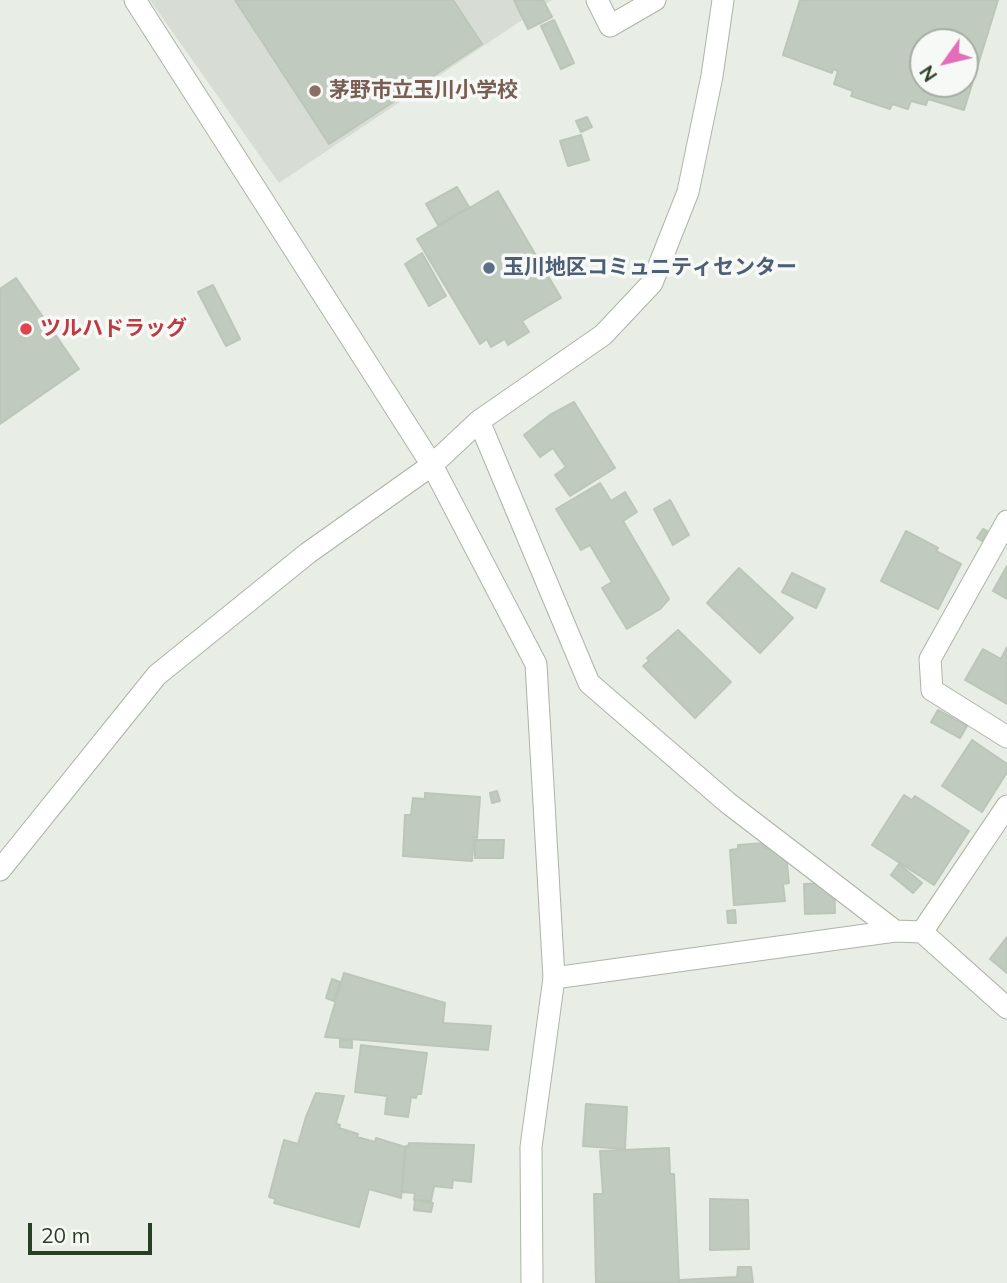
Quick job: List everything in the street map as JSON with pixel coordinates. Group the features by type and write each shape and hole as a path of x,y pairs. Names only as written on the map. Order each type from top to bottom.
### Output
{"street":[{"path":"135,0 432,465 536,664 554,978 531,1147 532,1283"},
{"path":"597,0 610,26 655,0"},
{"path":"0,870 157,674 308,553 432,465 479,421 603,335 652,283 688,192 712,76 723,0"},
{"path":"479,421 589,682 728,803 895,930"},
{"path":"1007,521 930,659 932,690 1007,737"},
{"path":"922,932 1007,806"},
{"path":"554,978 895,930 922,932 1007,1008"}],"shaded area":[{"name":"茅野市立玉川小学校","path":"150,0 552,0 279,183"}],"building":[{"path":"235,0 453,0 482,44 329,144"},
{"path":"514,0 543,0 552,17 528,29"},
{"path":"800,0 998,0 979,61 979,28 909,28 909,98 968,98 964,110 928,99 926,105 911,101 908,109 892,104 890,109 851,96 853,91 834,84 838,71 833,69 832,73 783,55"},
{"path":"554,20 574,63 561,69 541,26"},
{"path":"587,117 592,127 581,132 576,121"},
{"path":"581,135 589,160 568,166 560,141"},
{"path":"457,187 469,207 438,225 426,204"},
{"name":"玉川地区コミュニティセンター","path":"498,191 561,298 522,321 529,332 508,345 505,339 491,347 487,339 480,344 417,239"},
{"path":"422,253 446,296 429,306 405,264"},
{"name":"ツルハドラッグ","path":"16,278 79,369 0,424 0,289"},
{"path":"213,285 240,339 226,346 198,292"},
{"path":"574,402 615,468 570,496 555,475 566,467 553,448 540,457 524,435 550,415"},
{"path":"600,483 611,501 625,492 637,512 623,521 669,599 660,609 627,629 602,588 612,582 590,545 581,550 556,509"},
{"path":"670,500 689,535 673,545 654,509"},
{"path":"983,529 987,531 982,541 977,538"},
{"path":"906,531 961,564 938,609 881,581"},
{"path":"1007,566 1007,599 993,591"},
{"path":"739,568 793,618 760,653 707,603"},
{"path":"792,573 825,589 816,608 782,592"},
{"path":"678,630 731,682 695,718 643,666 649,661 647,658"},
{"path":"1007,647 1007,704 965,680 983,649 1001,659"},
{"path":"938,710 967,726 960,738 931,722"},
{"path":"972,740 1007,764 1007,772 982,812 942,786"},
{"path":"497,791 500,801 492,803 490,793"},
{"path":"425,793 480,797 477,838 474,837 472,861 403,856 405,815 411,815 413,798 425,799"},
{"path":"904,795 912,800 915,796 969,831 934,885 872,845"},
{"path":"475,840 504,840 503,858 475,858"},
{"path":"765,843 765,848 785,846 789,883 783,884 785,901 734,905 730,850 738,849 738,845"},
{"path":"899,864 922,883 913,893 891,875"},
{"path":"834,883 835,913 805,914 804,884"},
{"path":"735,910 736,923 728,923 727,911"},
{"path":"1007,937 1007,973 990,959"},
{"path":"344,973 445,1003 443,1023 491,1026 488,1050 325,1037"},
{"path":"332,979 340,982 334,1001 326,998"},
{"path":"340,1040 352,1041 352,1048 340,1047"},
{"path":"361,1045 427,1053 421,1094 417,1094 416,1098 411,1097 408,1117 385,1114 387,1096 355,1092"},
{"path":"316,1093 344,1096 336,1123 340,1125 339,1128 358,1134 357,1137 375,1142 376,1138 405,1147 401,1198 369,1189 359,1227 274,1203 276,1199 269,1197 284,1140 298,1144"},
{"path":"586,1104 627,1107 625,1149 583,1146"},
{"path":"409,1143 474,1145 471,1182 453,1180 452,1188 434,1186 431,1201 414,1200 415,1193 402,1192 406,1146"},
{"path":"669,1148 670,1174 674,1174 679,1283 596,1283 594,1194 603,1194 600,1151"},
{"path":"710,1199 748,1200 749,1249 710,1250"},
{"path":"415,1200 433,1203 431,1212 414,1210"},
{"path":"738,1267 751,1267 753,1283 680,1283 680,1280 737,1277"}],"place":[{"name":"茅野市立玉川小学校","path":"315,91"},
{"name":"玉川地区コミュニティセンター","path":"489,268"},
{"name":"ツルハドラッグ","path":"26,329"}]}
